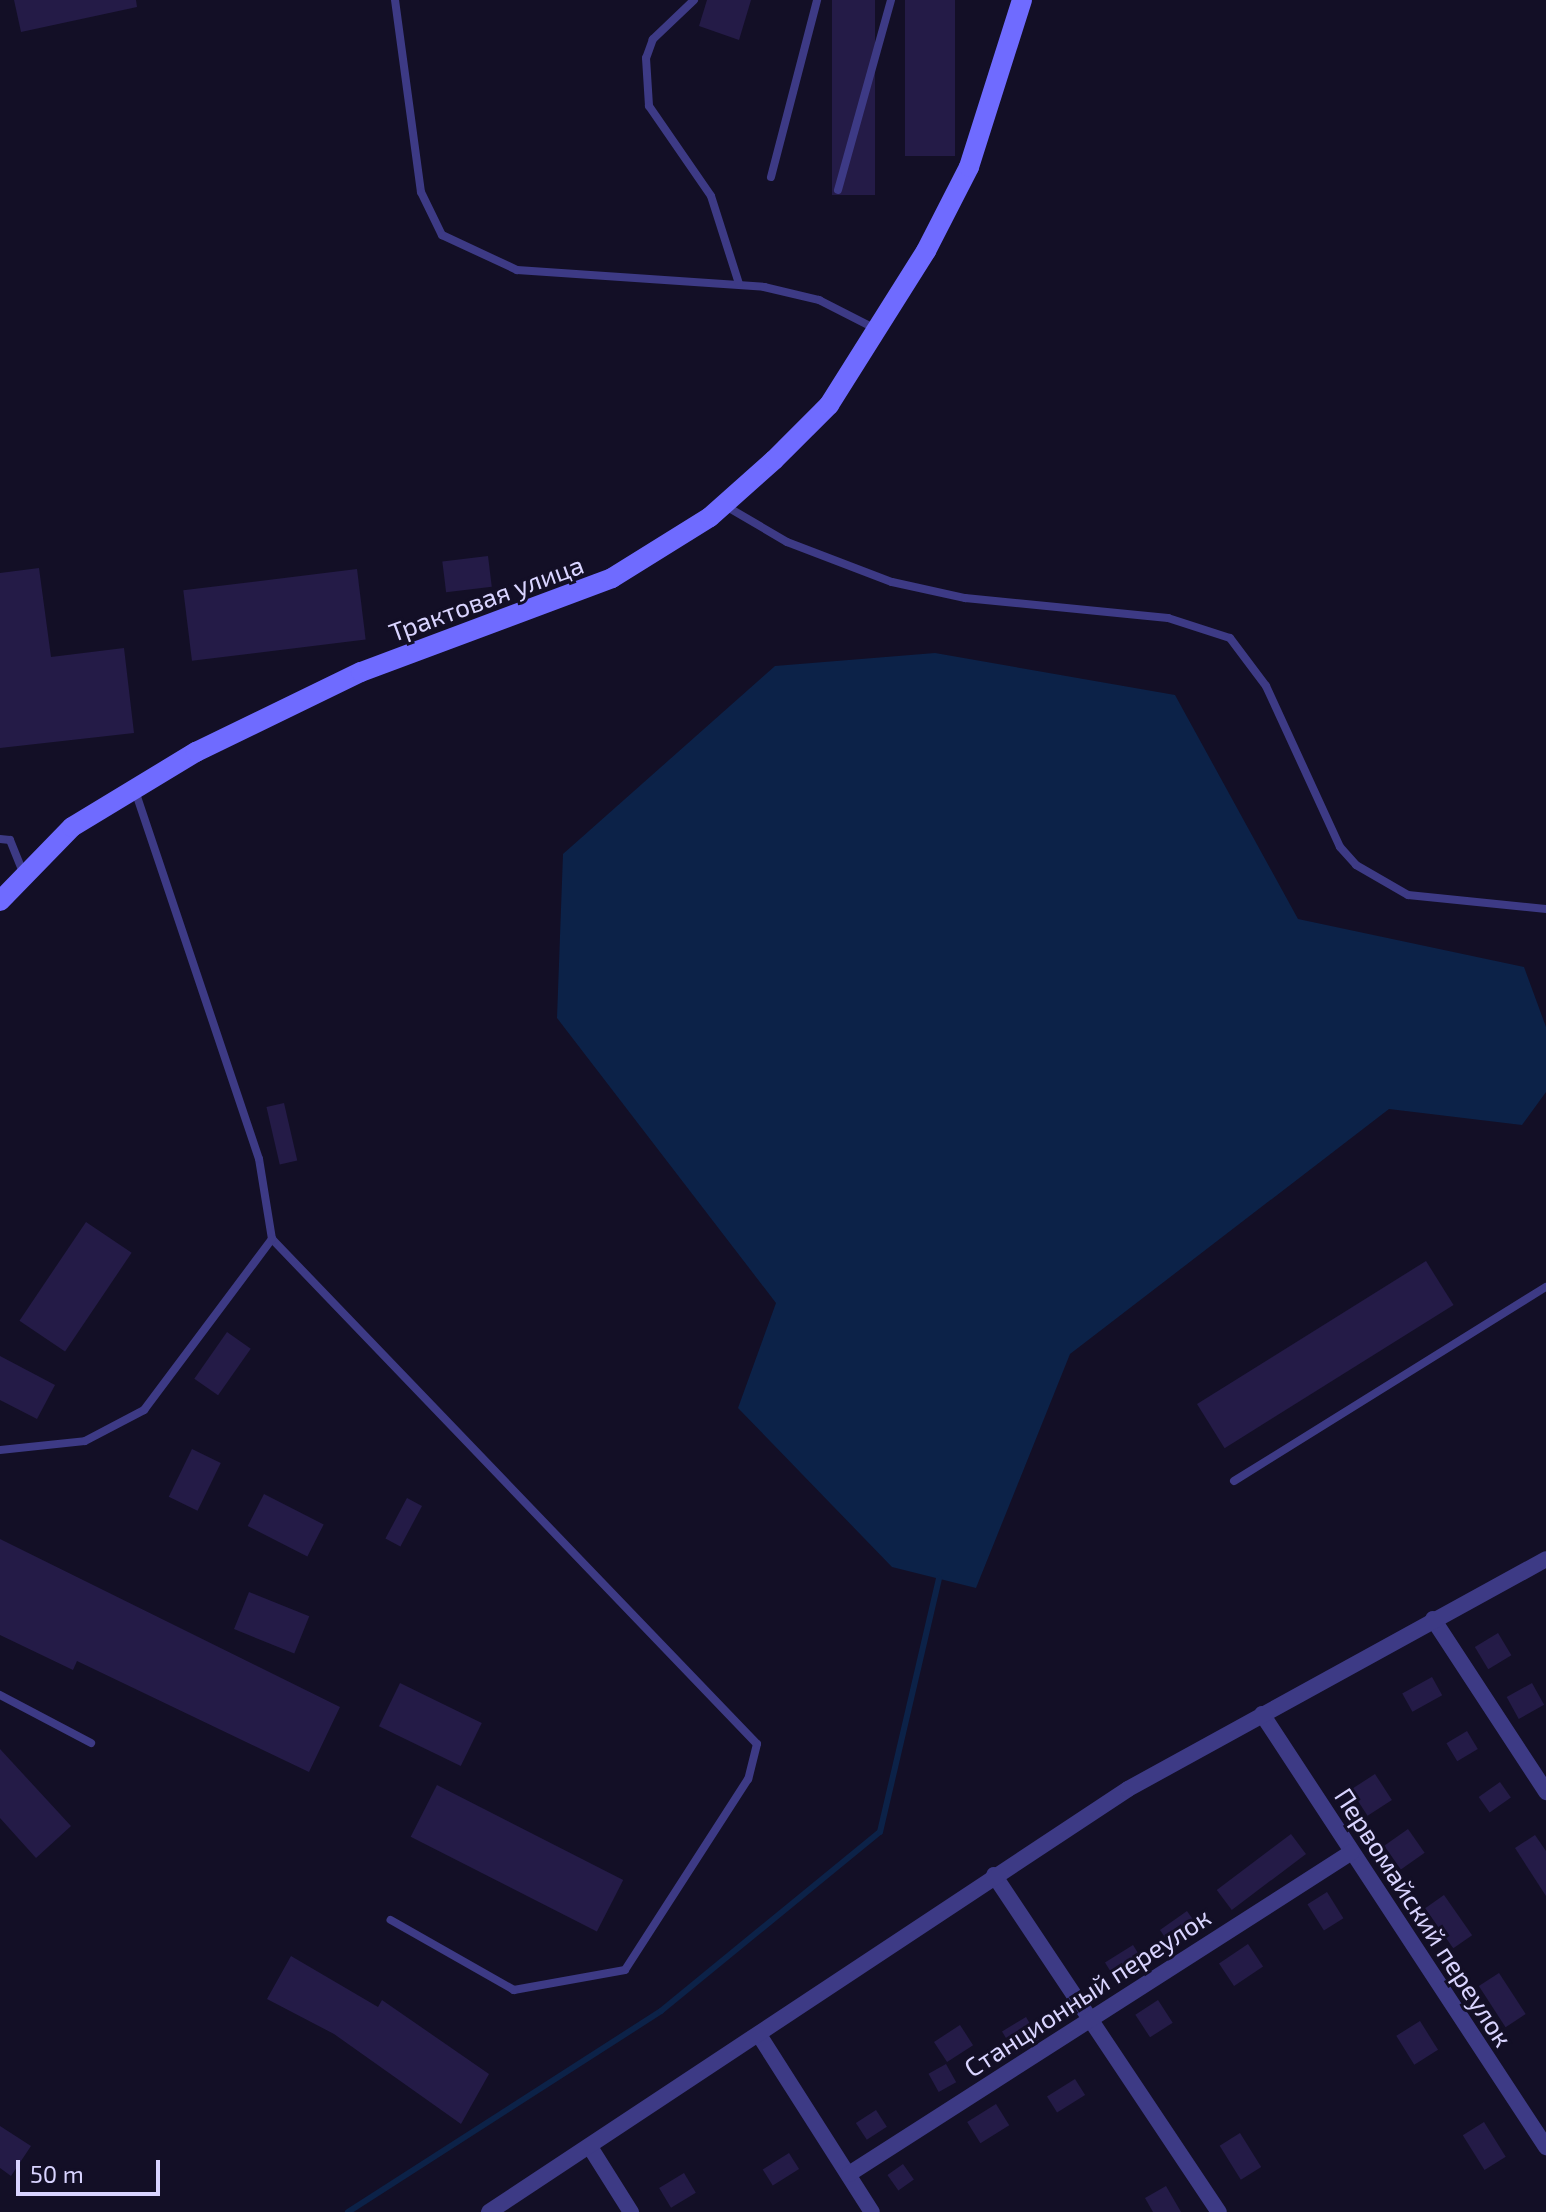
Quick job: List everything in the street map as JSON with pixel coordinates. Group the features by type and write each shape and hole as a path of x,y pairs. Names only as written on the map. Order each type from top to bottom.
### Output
{"street":[{"name":"Трактовая улица","path":"0,901 23,873 72,827 134,788 361,672 612,578 724,505 829,405 880,331 969,167 1022,0"},
{"path":"489,2212 761,2038 994,1875 1262,1714 1546,1559"},
{"path":"1433,1619 1546,1792"},
{"name":"Первомайский переулок","path":"1262,1714 1546,2147"},
{"name":"Станционный переулок","path":"849,2174 1352,1852"},
{"path":"994,1875 1219,2212"},
{"path":"761,2038 872,2212"},
{"path":"590,2147 631,2212"}],"lane":[{"path":"395,0 421,192 442,235 517,270 739,284 819,300 880,331"},
{"path":"694,0 653,39 646,58 649,106 711,196 739,284"},
{"path":"771,177 817,0"},
{"path":"838,190 891,0"},
{"path":"724,505 787,542 892,582 965,598 1168,618 1230,638 1266,686 1340,847 1356,865 1408,895 1546,909"},
{"path":"134,788 259,1159 272,1239 757,1744 748,1779 625,1970 514,1990 391,1920"},
{"path":"0,839 10,840 23,873"},
{"path":"0,1450 85,1441 144,1410 272,1239"},
{"path":"1234,1481 1546,1287"},
{"path":"0,1695 91,1743"}],"water":[{"path":"935,653 1175,695 1298,919 1524,967 1546,1027 1546,1092 1522,1125 1389,1109 1070,1354 976,1588 892,1567 738,1408 776,1303 557,1018 563,854 775,666"}],"building":[{"path":"14,0 136,0 137,7 21,32"},
{"path":"707,0 751,0 739,40 699,26"},
{"path":"832,0 875,0 875,195 832,195"},
{"path":"905,0 955,0 955,156 905,156"},
{"path":"488,556 492,587 446,592 442,562"},
{"path":"39,568 51,657 124,648 134,733 0,748 0,573"},
{"path":"357,569 366,639 192,661 183,590"},
{"path":"284,1103 297,1160 280,1165 266,1107"},
{"path":"86,1222 132,1253 65,1351 19,1321"},
{"path":"1426,1261 1454,1305 1225,1448 1197,1404"},
{"path":"227,1332 251,1349 218,1395 194,1379"},
{"path":"0,1356 55,1385 37,1419 0,1400"},
{"path":"192,1449 221,1463 198,1511 169,1497"},
{"path":"264,1494 324,1524 307,1556 248,1526"},
{"path":"407,1498 422,1506 400,1547 385,1539"},
{"path":"0,1539 340,1707 309,1772 77,1661 73,1670 0,1635"},
{"path":"249,1592 309,1616 294,1653 234,1629"},
{"path":"1498,1633 1511,1655 1488,1669 1475,1647"},
{"path":"1432,1677 1442,1695 1412,1712 1402,1693"},
{"path":"400,1683 482,1723 461,1766 379,1726"},
{"path":"1532,1683 1544,1705 1519,1719 1507,1697"},
{"path":"1467,1731 1478,1749 1457,1761 1446,1743"},
{"path":"0,1749 71,1826 36,1858 0,1818"},
{"path":"1375,1774 1392,1800 1368,1816 1351,1790"},
{"path":"1500,1782 1511,1798 1490,1812 1479,1797"},
{"path":"437,1785 623,1880 597,1932 411,1837"},
{"path":"1408,1829 1425,1853 1401,1869 1384,1846"},
{"path":"1291,1834 1306,1854 1232,1910 1217,1890"},
{"path":"1535,1835 1546,1851 1546,1896 1515,1848"},
{"path":"1327,1892 1343,1918 1324,1930 1307,1904"},
{"path":"1444,1895 1472,1935 1453,1948 1425,1908"},
{"path":"1187,1911 1199,1928 1172,1947 1160,1930"},
{"path":"1248,1944 1263,1966 1234,1986 1219,1964"},
{"path":"1133,1945 1145,1964 1117,1981 1105,1962"},
{"path":"291,1956 378,2007 382,2000 489,2074 461,2124 334,2034 267,1999"},
{"path":"1499,1973 1526,2014 1506,2027 1479,1986"},
{"path":"1158,2000 1173,2023 1150,2037 1135,2015"},
{"path":"1026,2017 1039,2039 1015,2054 1002,2031"},
{"path":"1420,2021 1438,2050 1414,2065 1396,2036"},
{"path":"960,2025 973,2045 947,2062 934,2042"},
{"path":"946,2064 956,2082 939,2092 929,2074"},
{"path":"1075,2079 1085,2095 1057,2113 1047,2096"},
{"path":"996,2104 1009,2125 980,2143 967,2122"},
{"path":"876,2110 887,2127 867,2140 856,2123"},
{"path":"1484,2122 1506,2157 1485,2170 1463,2135"},
{"path":"0,2126 31,2146 11,2176 0,2168"},
{"path":"1240,2133 1261,2167 1241,2180 1220,2146"},
{"path":"789,2153 799,2169 773,2186 763,2169"},
{"path":"903,2164 914,2180 898,2190 887,2175"},
{"path":"684,2173 696,2193 671,2208 659,2188"},
{"path":"1166,2186 1181,2212 1153,2212 1145,2198"}],"waterway":[{"path":"348,2212 661,2011 880,1832 939,1579"}]}
